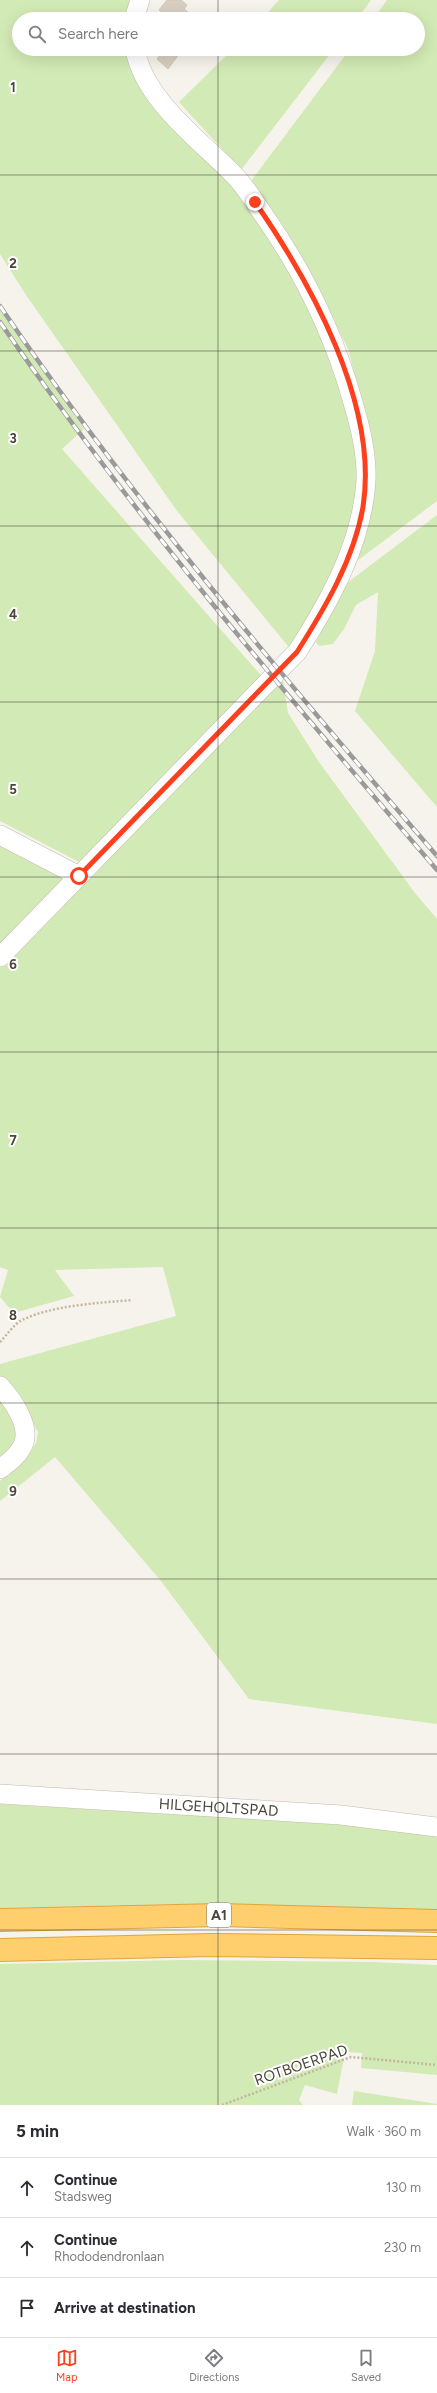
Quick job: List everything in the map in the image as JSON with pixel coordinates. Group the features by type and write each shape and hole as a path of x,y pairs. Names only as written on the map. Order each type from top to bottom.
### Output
{"highway":[{"name":"A1","path":"0,1920 220,1915 437,1921"},
{"name":"A1","path":"0,1950 210,1945 437,1948"}],"street":[{"path":"136,12 140,0"},
{"path":"0,957 297,652 323,609 337,582 352,543 362,508 366,480 365,455 358,417 342,365 327,326 296,264 235,176 176,119 159,100 145,74 138,56"},
{"path":"0,835 79,876"},
{"path":"0,1386 22,1420 25,1432 23,1446 16,1456 0,1469"},
{"name":"HILGEHOLTSPAD","path":"0,1794 326,1814 437,1827"}],"path":[{"path":"0,1342 21,1320 92,1304 132,1300"},
{"name":"ROTBOERPAD","path":"222,2105 351,2057 437,2064"}],"green space":[{"path":"0,0 139,0 134,12 12,12 12,56 138,56 197,141 291,262 357,427 358,487 347,547 292,651 177,511 26,295 0,254"},
{"path":"279,0 371,0 362,12 268,12"},
{"path":"387,0 437,0 437,501 357,561 366,418 348,349 310,272 280,221 251,181 345,56 425,56 425,12 378,12"},
{"path":"226,56 329,56 241,170 179,102"},
{"path":"0,310 84,429 62,449 265,680 83,864 0,821"},
{"path":"437,515 437,807 355,711 375,651 378,592 356,605 344,629 333,644 319,646 316,642 347,583"},
{"path":"283,679 288,713 319,762 415,893 437,919 437,1724 249,1699 161,1581 55,1457 0,1501 0,1481 27,1457 36,1443 38,1432 28,1415 0,1379 0,1364 176,1316 163,1267 55,1270 74,1296 14,1313 0,1297 8,1270 0,1267 0,966"},
{"path":"0,838 72,874 0,948"},
{"path":"0,1398 18,1421 21,1439 0,1462"},
{"path":"0,1804 326,1823 437,1834 437,1910 182,1904 0,1908"},
{"path":"182,1960 373,1962 437,1965 437,2075 361,2068 362,2053 345,2052 337,2094 305,2085 299,2100 303,2105 0,2105 0,1964"},
{"path":"354,2091 437,2104 437,2105 352,2105"}],"building":[{"path":"167,0 181,0 187,5 184,9 188,12 161,12 159,10"},
{"path":"159,56 178,56 168,69 157,59"}],"railway":[{"path":"0,306 102,449 156,518 266,655 437,856"},
{"path":"0,322 103,465 211,602 437,870"}],"route":[{"path":"79,876 297,652 310,632 337,582 352,543 362,508 366,480 365,455 358,417 342,365 327,326 310,290 296,264 255,202"}]}
